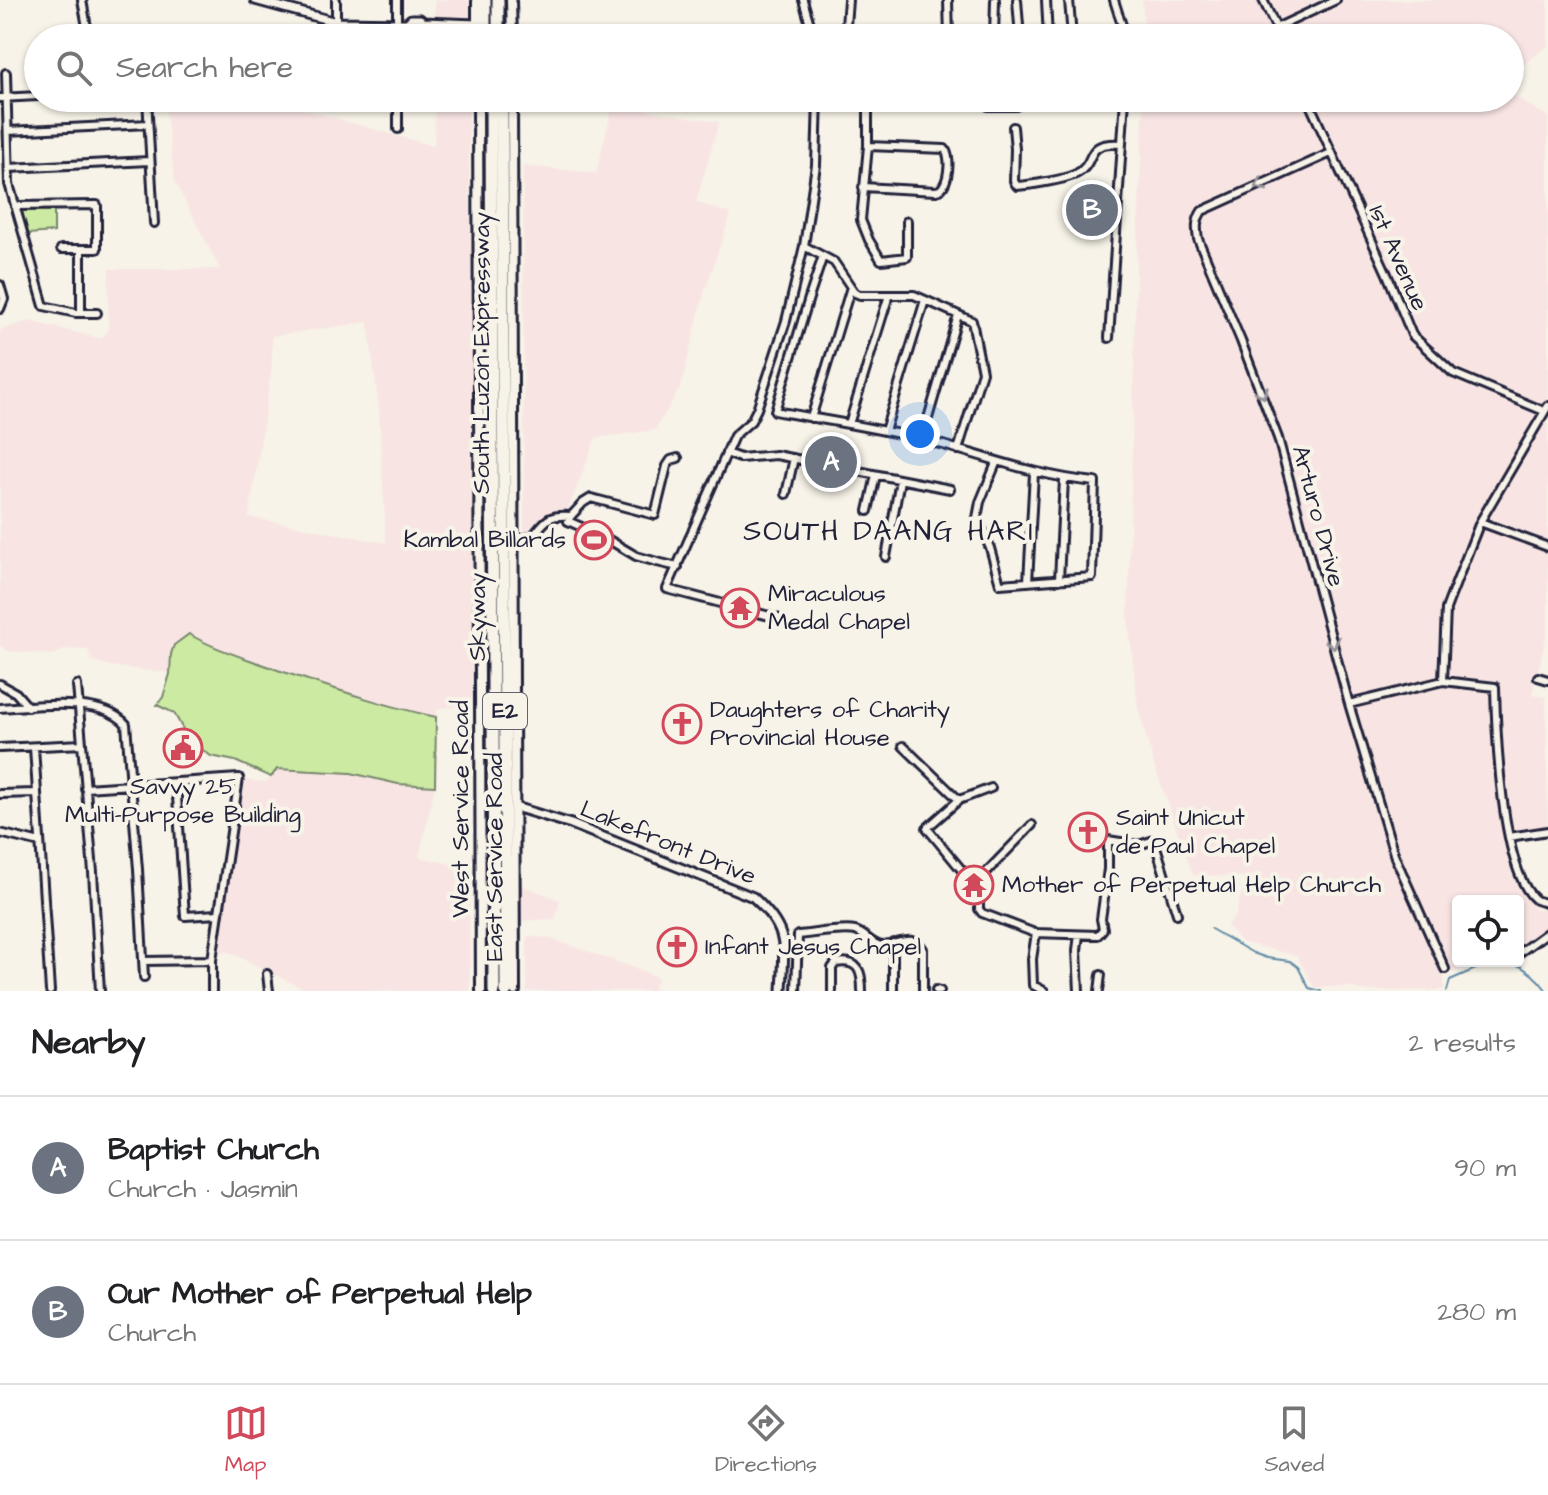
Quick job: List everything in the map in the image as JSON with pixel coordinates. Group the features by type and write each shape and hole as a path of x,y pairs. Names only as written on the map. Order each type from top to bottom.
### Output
{"highway":[{"path":"488,0 488,24"},
{"path":"500,0 500,24"},
{"name":"South Luzon Expressway","path":"488,112 491,991"},
{"name":"Skyway","path":"500,112 504,991"}],"main road":[{"path":"477,0 477,24"},
{"path":"511,0 512,24"},
{"name":"West Service Road","path":"478,112 481,991"},
{"name":"East Service Road","path":"512,112 515,991"}],"street":[{"path":"82,0 86,24"},
{"path":"255,0 336,22 407,23 411,19 420,19 423,22 477,24"},
{"path":"336,0 336,22"},
{"path":"397,0 397,23"},
{"path":"803,0 810,24"},
{"path":"846,24 848,0"},
{"path":"948,0 949,24"},
{"path":"994,24 995,0"},
{"path":"1017,0 1019,24"},
{"path":"1046,0 1047,24"},
{"path":"1069,0 1071,24"},
{"path":"1114,0 1122,24"},
{"path":"1263,0 1274,24"},
{"path":"1285,24 1336,0"},
{"path":"6,73 3,98 8,131 9,184 44,306 97,313"},
{"path":"3,98 24,97"},
{"path":"148,112 154,223"},
{"path":"398,112 398,129"},
{"path":"777,618 667,589 734,436 751,421 757,409 786,321 804,246 816,165 818,112"},
{"path":"868,112 861,220 881,260 907,257 907,221"},
{"path":"1109,338 1124,112"},
{"name":"1st Avenue","path":"1313,112 1412,335 1453,373 1546,408"},
{"path":"8,131 148,124"},
{"path":"1013,127 1014,181 1017,186 1073,176 1098,146 1121,144"},
{"path":"863,187 936,191 946,184 948,154 945,149 868,146"},
{"name":"Arturo Drive","path":"1331,153 1202,211 1196,227 1198,239 1278,438 1349,704 1395,857 1445,969"},
{"path":"9,168 149,161"},
{"path":"15,206 95,205 98,248 61,249"},
{"path":"804,246 834,262 855,293 914,295 972,321 982,372 958,450"},
{"path":"81,250 81,313"},
{"path":"823,256 775,411 922,439 997,461 1034,473 1095,482 1092,577 1000,584 990,548 977,518 980,502 997,461"},
{"path":"0,285 4,299 0,309"},
{"path":"811,418 851,287"},
{"path":"849,424 889,295"},
{"path":"885,431 925,300"},
{"path":"922,439 958,315"},
{"path":"1443,681 1446,609 1480,522 1546,408"},
{"path":"726,453 740,458 767,455 794,458 950,489"},
{"path":"678,458 670,461 666,468 655,515 591,498 568,521 636,556 678,567"},
{"path":"786,494 794,458"},
{"path":"1028,582 1034,473"},
{"path":"868,511 876,475"},
{"path":"1059,580 1064,479"},
{"path":"886,557 900,480"},
{"path":"513,540 532,537 552,515 571,516"},
{"path":"1480,522 1548,547"},
{"path":"1538,677 1548,680"},
{"path":"1349,704 1443,681 1495,687 1499,777 1509,837 1520,876 1537,900 1548,904"},
{"path":"0,684 16,693 28,707"},
{"path":"77,685 100,991"},
{"path":"0,708 78,704 119,716 126,724 144,977"},
{"path":"0,748 82,744"},
{"path":"903,746 959,800"},
{"path":"34,747 50,991"},
{"path":"85,788 239,778 212,960 212,991"},
{"path":"176,782 185,916 218,914"},
{"path":"991,788 959,800 927,828 974,885 982,913 1036,933 1098,935 1103,929 1101,919 1108,869 1108,840 1139,845 1154,840 1177,914"},
{"path":"0,794 36,793"},
{"name":"Lakefront Drive","path":"515,807 571,824 753,897 775,919 781,930 782,991"},
{"path":"974,885 1032,825"},
{"path":"1509,837 1548,831"},
{"path":"0,833 40,843"},
{"path":"796,991 798,935 855,931 881,946 916,941 921,944 923,991"},
{"path":"1524,949 1548,932"},
{"path":"1036,933 1031,988 1044,991"},
{"path":"1079,935 1079,991"},
{"path":"893,943 893,991"},
{"path":"143,961 212,960"},
{"path":"832,991 832,968 836,963 844,962 862,973 862,991"},
{"path":"267,974 269,991"},
{"path":"1099,991 1101,975"}],"shaded area":[{"path":"435,0 469,0 469,24 435,24"},
{"path":"1142,0 1548,0 1548,46 1524,64 1524,24 1144,24"},
{"path":"1524,102 1548,117 1548,629 1532,695 1546,697 1548,827 1506,836 1516,878 1535,910 1545,909 1548,930 1524,948 1524,895 1452,895 1452,967 1466,967 1444,975 1444,990 1360,991 1353,987 1314,987 1297,956 1241,942 1227,925 1235,916 1246,877 1193,875 1154,765 1138,709 1128,618 1136,272 1143,112 1524,112"},
{"path":"166,112 312,112 434,146 435,112 468,112 472,305 472,707 438,708 436,717 389,706 207,645 189,634 171,654 170,673 92,661 88,650 65,649 53,655 8,651 0,646 0,330 29,321 100,338 108,332 109,269 220,269 175,182","holes":["368,322 379,409 386,543 249,517 272,367 272,336"]},
{"path":"611,112 657,112 719,122 696,202 731,214 704,294 681,386 655,430 596,438 566,515 554,512 524,535 523,166 596,173"},
{"path":"276,769 351,773 398,784 435,786 419,857 469,868 470,991 308,991 231,953 217,951 243,780 267,782"},
{"path":"519,884 560,900 555,919 519,921"},
{"path":"527,936 549,938 658,978 652,991 527,991"}],"green space":[{"path":"21,210 54,211 54,232 28,234"},
{"path":"189,634 275,669 436,717 435,786 398,784 351,773 277,769 271,777 235,761 211,756 189,740 174,713 157,705 163,697 170,674 174,645"}],"waterway":[{"path":"1211,929 1253,953 1290,961 1298,967 1309,988 1321,991"},
{"path":"1447,991 1450,980 1480,967"},
{"path":"1521,967 1547,991"}],"place":[{"name":"Our Mother of Perpetual Help","path":"1092,210"},
{"name":"Baptist Church","path":"831,462"},
{"name":"Kambal Billards","path":"594,540"},
{"name":"Miraculous Medal Chapel","path":"740,608"},
{"name":"Daughters of Charity Provincial House","path":"682,724"},
{"name":"Savvy 25 Multi-Purpose Building","path":"183,748"},
{"name":"Saint Unicut de Paul Chapel","path":"1088,832"},
{"name":"Mother of Perpetual Help Church","path":"974,885"},
{"name":"Infant Jesus Chapel","path":"677,947"}],"district":[{"name":"SOUTH DAANG HARI","path":"889,531"}]}
